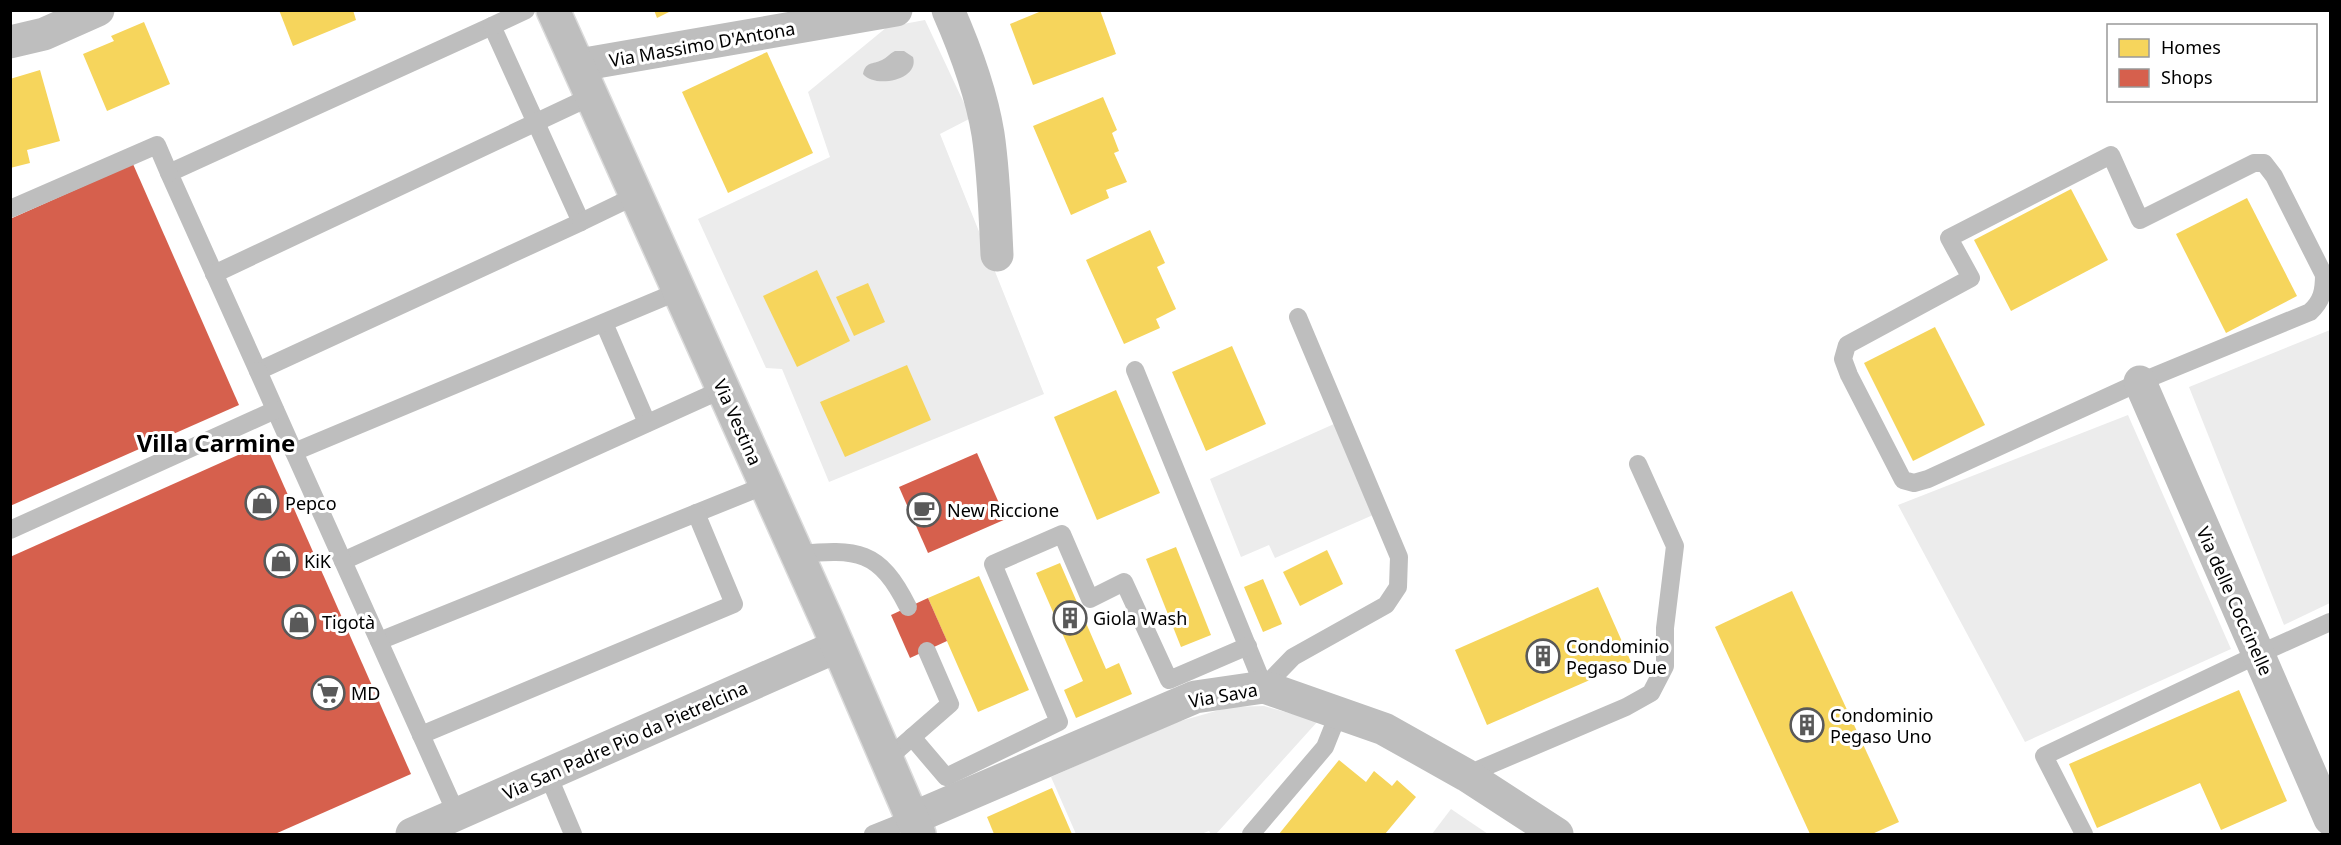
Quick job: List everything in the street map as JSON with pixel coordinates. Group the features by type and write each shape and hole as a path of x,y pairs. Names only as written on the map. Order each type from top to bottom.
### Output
{"street":[{"path":"10,42 44,34 98,10"},
{"name":"Via Vestina","path":"554,10 916,826"},
{"name":"Via Massimo D'Antona","path":"579,65 896,10"},
{"path":"948,10 972,68 988,133 997,255"},
{"name":"Via delle Coccinelle","path":"2139,382 2330,815"},
{"name":"Via San Padre Pio da Pietrelcina","path":"412,834 838,646"},
{"name":"Via Sava","path":"916,826 1195,697 1264,687 1384,729 1466,776 1557,834"}],"lane":[{"path":"169,174 526,10"},
{"path":"492,26 581,222"},
{"path":"214,274 592,96"},
{"path":"10,209 157,145 457,815"},
{"path":"2111,154 2140,220 2254,164 2264,163 2274,176 2324,275 2324,288 2320,303 2310,312 2139,382 1928,479 1914,483 1903,480 1843,359 1848,345 1971,278 1949,238 2111,154"},
{"path":"258,371 636,195"},
{"path":"294,452 679,291"},
{"path":"1135,370 1264,687 1293,657 1386,605 1398,587 1399,557 1298,317"},
{"path":"604,323 647,423"},
{"path":"343,561 723,389"},
{"path":"10,530 276,410"},
{"path":"1466,776 1626,707 1651,693 1665,666 1665,628 1675,546 1638,464"},
{"path":"379,641 766,485"},
{"path":"421,735 734,604 696,513"},
{"path":"912,737 946,777 1059,722 993,564 1062,534 1090,598 1124,582 1169,680 1248,646"},
{"path":"797,554 838,551 856,553 872,559 898,587 908,608"},
{"path":"2084,834 2044,756 2331,622"},
{"path":"887,759 950,704 927,651"},
{"path":"1251,834 1325,747 1339,712"},
{"path":"548,775 573,834"},
{"path":"873,834 916,826"}],"shaded area":[{"path":"925,20 971,118 940,134 1044,394 829,482 782,369 766,368 698,219 830,157 808,92 887,27"},
{"path":"895,51 904,51 913,57 910,71 895,80 886,81 869,79 863,74 868,65 884,59"},
{"path":"2330,330 2330,603 2284,625 2189,387"},
{"path":"2128,415 2231,649 2025,742 1898,505"},
{"path":"1334,424 1373,515 1275,558 1269,545 1241,557 1210,479"},
{"path":"1264,706 1318,721 1216,834 1211,834 1209,831 1201,834 1076,834 1051,777 1170,724 1230,707"},
{"path":"1451,809 1488,834 1432,834"}],"building: Homes":[{"path":"279,10 353,10 356,20 293,46"},
{"path":"654,10 673,10 657,18"},
{"path":"1044,10 1100,10 1116,54 1033,85 1010,24"},
{"path":"144,22 170,84 107,111 83,54 114,41 111,36"},
{"path":"767,52 813,153 728,193 682,92"},
{"path":"40,70 60,141 27,150 30,163 10,168 10,79"},
{"path":"1103,97 1117,130 1112,133 1119,151 1114,153 1127,182 1106,190 1109,198 1071,215 1033,126"},
{"path":"2071,189 2108,260 2011,311 1974,240"},
{"path":"2247,198 2297,296 2226,333 2176,234"},
{"path":"1150,230 1165,263 1157,267 1176,309 1156,319 1160,328 1124,344 1086,260"},
{"path":"817,270 850,341 797,367 763,296"},
{"path":"868,283 885,322 854,336 836,297"},
{"path":"1935,327 1985,425 1913,461 1864,363"},
{"path":"1232,346 1266,424 1206,451 1172,372"},
{"path":"907,365 931,420 845,457 820,402"},
{"path":"1116,390 1160,493 1097,520 1054,417"},
{"path":"1176,547 1211,635 1181,647 1146,559"},
{"path":"1327,550 1343,584 1300,606 1283,572"},
{"name":"Giola Wash","path":"1060,563 1106,669 1119,663 1132,694 1076,718 1064,690 1083,681 1036,573"},
{"path":"979,576 1029,690 978,712 928,598"},
{"path":"1263,579 1282,624 1263,632 1244,587"},
{"name":"Condominio Pegaso Due","path":"1598,587 1631,662 1487,725 1455,650"},
{"name":"Condominio Pegaso Uno","path":"1792,591 1899,822 1872,834 1810,834 1715,627"},
{"path":"2239,690 2287,801 2221,830 2200,783 2097,828 2069,764"},
{"path":"1339,760 1366,782 1374,771 1392,786 1397,780 1416,797 1385,834 1279,834"},
{"path":"1052,788 1072,834 994,834 987,817"}],"building: Shops":[{"path":"133,164 239,405 10,506 10,219"},
{"path":"265,443 411,774 275,834 10,834 10,557"},
{"path":"977,453 1006,519 928,553 899,487"},
{"path":"928,598 947,641 910,658 891,615"}],"place":[{"name":"Pepco","path":"262,503"},
{"name":"New Riccione","path":"924,510"},
{"name":"KiK","path":"281,561"},
{"name":"Giola Wash","path":"1070,618"},
{"name":"Tigotà","path":"299,622"},
{"name":"Condominio Pegaso Due","path":"1543,656"},
{"name":"MD","path":"328,693"},
{"name":"Condominio Pegaso Uno","path":"1807,725"}],"district":[{"name":"Villa Carmine","path":"216,442"}]}
